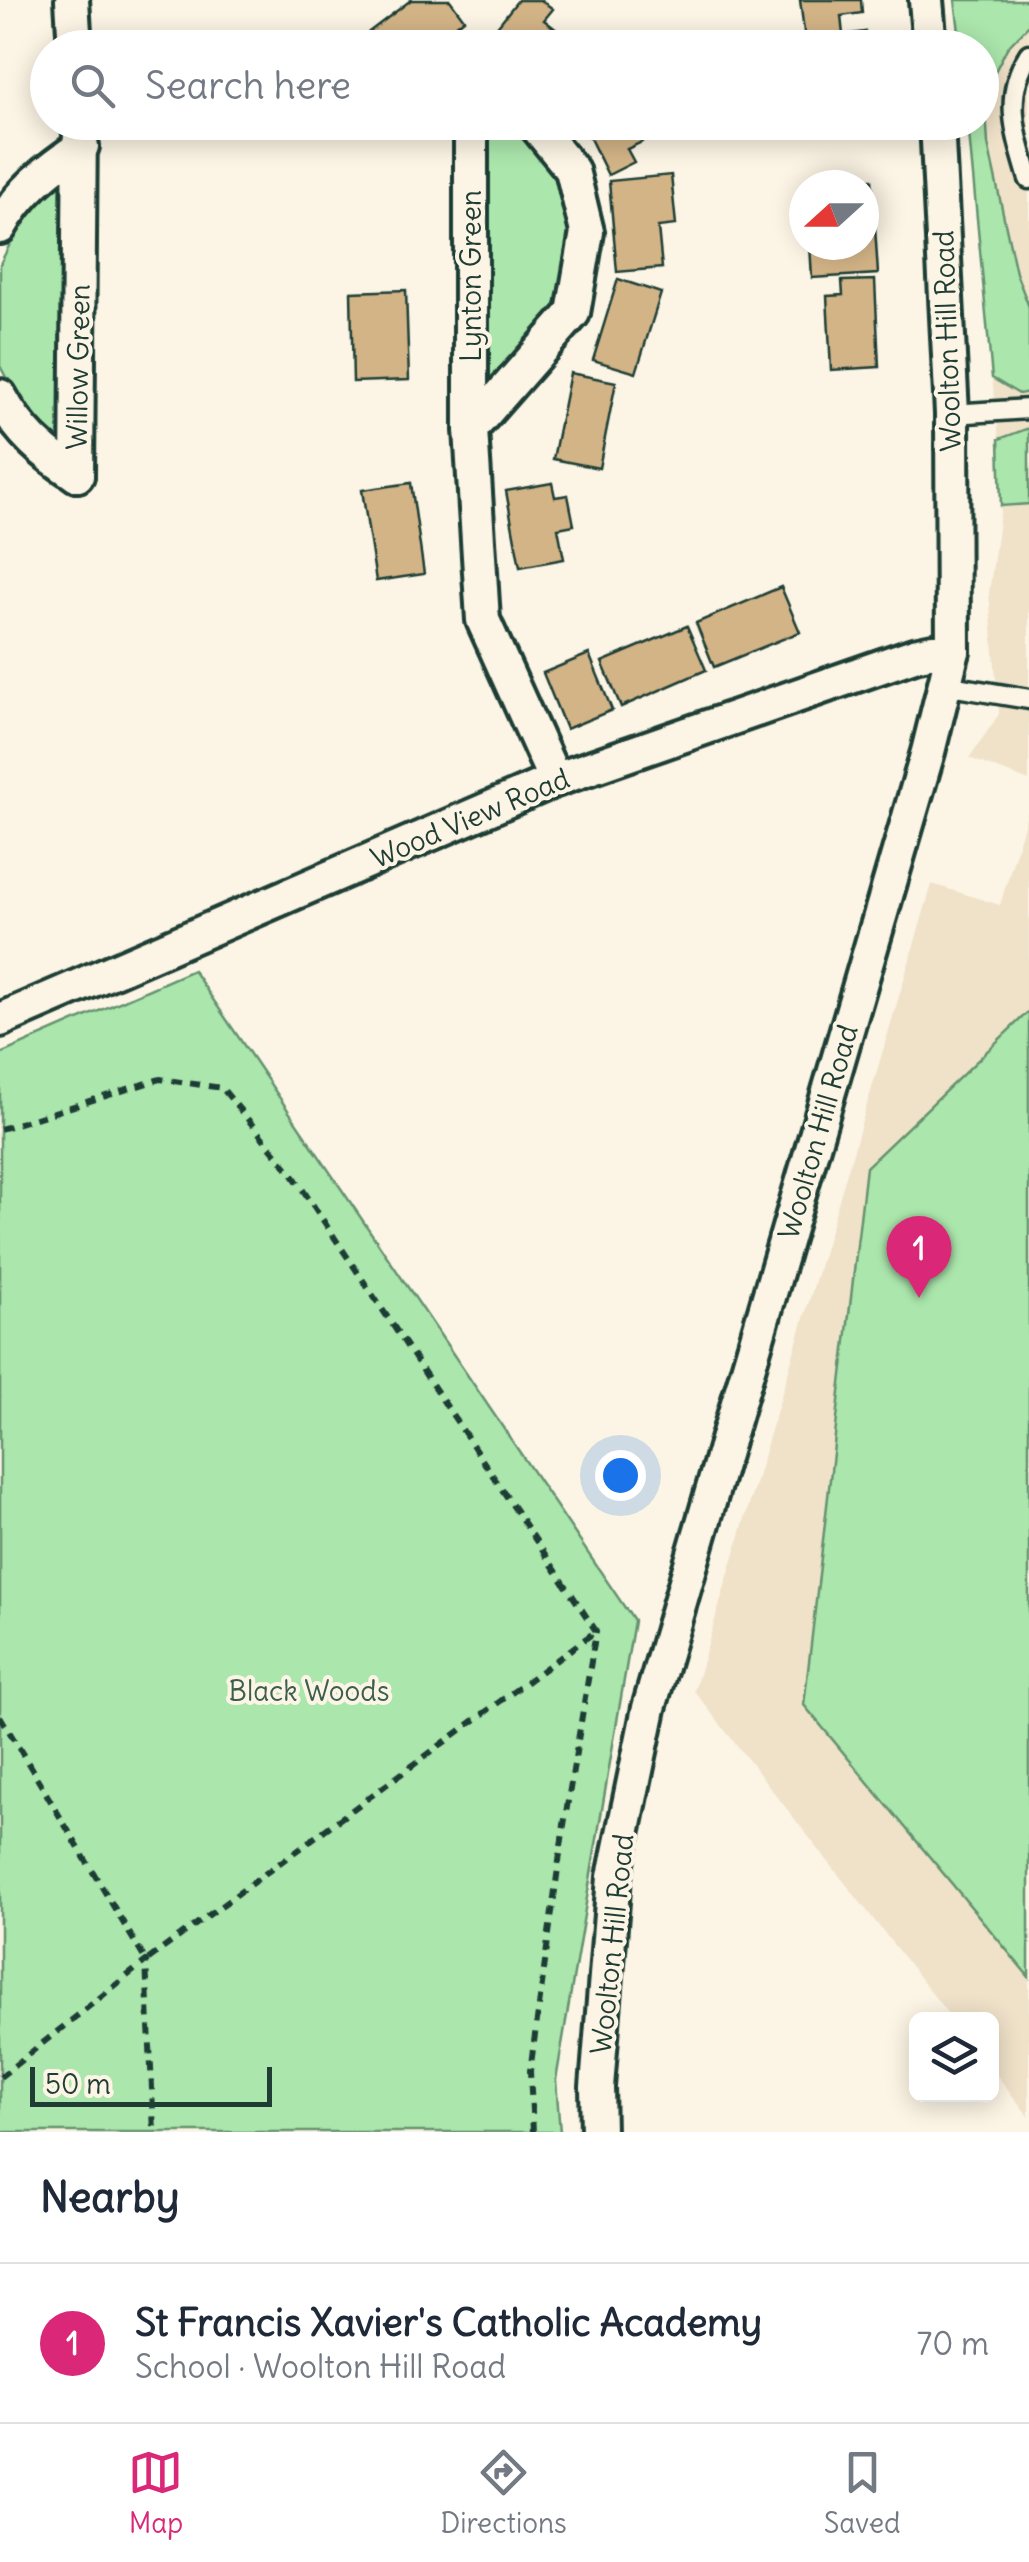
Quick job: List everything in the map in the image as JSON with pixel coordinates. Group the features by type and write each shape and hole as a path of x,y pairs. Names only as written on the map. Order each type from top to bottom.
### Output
{"street":[{"path":"72,0 74,30"},
{"path":"926,0 928,30"},
{"name":"Willow Green","path":"0,227 10,208 75,140"},
{"name":"Willow Green","path":"0,396 37,449 77,476 81,140"},
{"name":"Lynton Green","path":"471,140 471,429 483,620 555,780"},
{"name":"Lynton Green","path":"471,429 573,313 588,232 572,170 548,140"},
{"name":"Woolton Hill Road","path":"598,2132 597,2087 614,1877 649,1708 912,810 953,651 952,414 938,140"},
{"name":"Wood View Road","path":"0,1020 555,780 914,656 933,650 953,651"}],"lane":[{"path":"1029,54 1018,72 1012,96 1014,125 1029,179"},
{"path":"952,414 1029,409"},
{"path":"944,685 1029,699"}],"path":[{"path":"0,1129 160,1078 222,1088 291,1172 596,1631 530,2071 532,2132"},
{"path":"0,2077 146,1961 596,1631"},
{"path":"0,1716 146,1961 154,2132"}],"shaded area":[{"path":"1029,0 1029,781 969,758 999,714 989,593 1001,506 992,378 985,140 999,140 999,31"},
{"path":"1029,808 1029,2117 999,2078 999,2012 946,2012 694,1691 932,884 1000,905"}],"green space":[{"path":"955,0 1029,0 1029,25 1007,48 999,64 999,30 959,30"},
{"path":"480,140 529,140 561,176 574,237 562,313 479,405"},
{"path":"970,140 988,140 1016,273 1029,307 1029,392 1019,394 992,378"},
{"path":"74,164 68,459 23,409 0,366 0,264 26,212"},
{"path":"1029,428 1029,504 1001,506 999,439"},
{"name":"Black Woods","path":"193,970 634,1621 556,2080 560,2132 0,2132 0,1054"},
{"path":"1029,1011 1029,1977 804,1705 866,1167"}],"building":[{"path":"411,0 450,0 464,19 450,30 372,30"},
{"path":"518,0 541,0 553,9 544,20 557,30 494,30"},
{"path":"800,0 861,0 862,13 841,16 842,30 804,30"},
{"path":"591,140 641,140 627,149 634,162 608,175"},
{"path":"671,175 676,225 658,227 662,268 617,272 609,181"},
{"path":"811,260 877,260 878,274 812,278"},
{"path":"618,279 661,293 636,373 593,360"},
{"path":"875,280 879,367 831,370 827,296 843,295 842,281"},
{"path":"406,290 409,380 353,382 351,292"},
{"path":"570,373 616,382 599,468 553,459"},
{"path":"411,483 424,574 376,581 362,490"},
{"path":"552,483 555,497 568,495 574,525 558,528 564,559 520,567 506,491"},
{"path":"781,587 800,632 714,667 696,623"},
{"path":"687,626 706,670 621,707 602,662"},
{"path":"589,654 612,710 566,729 543,673"}],"place":[{"name":"St Francis Xavier's Catholic Academy","path":"919,1298"}]}
